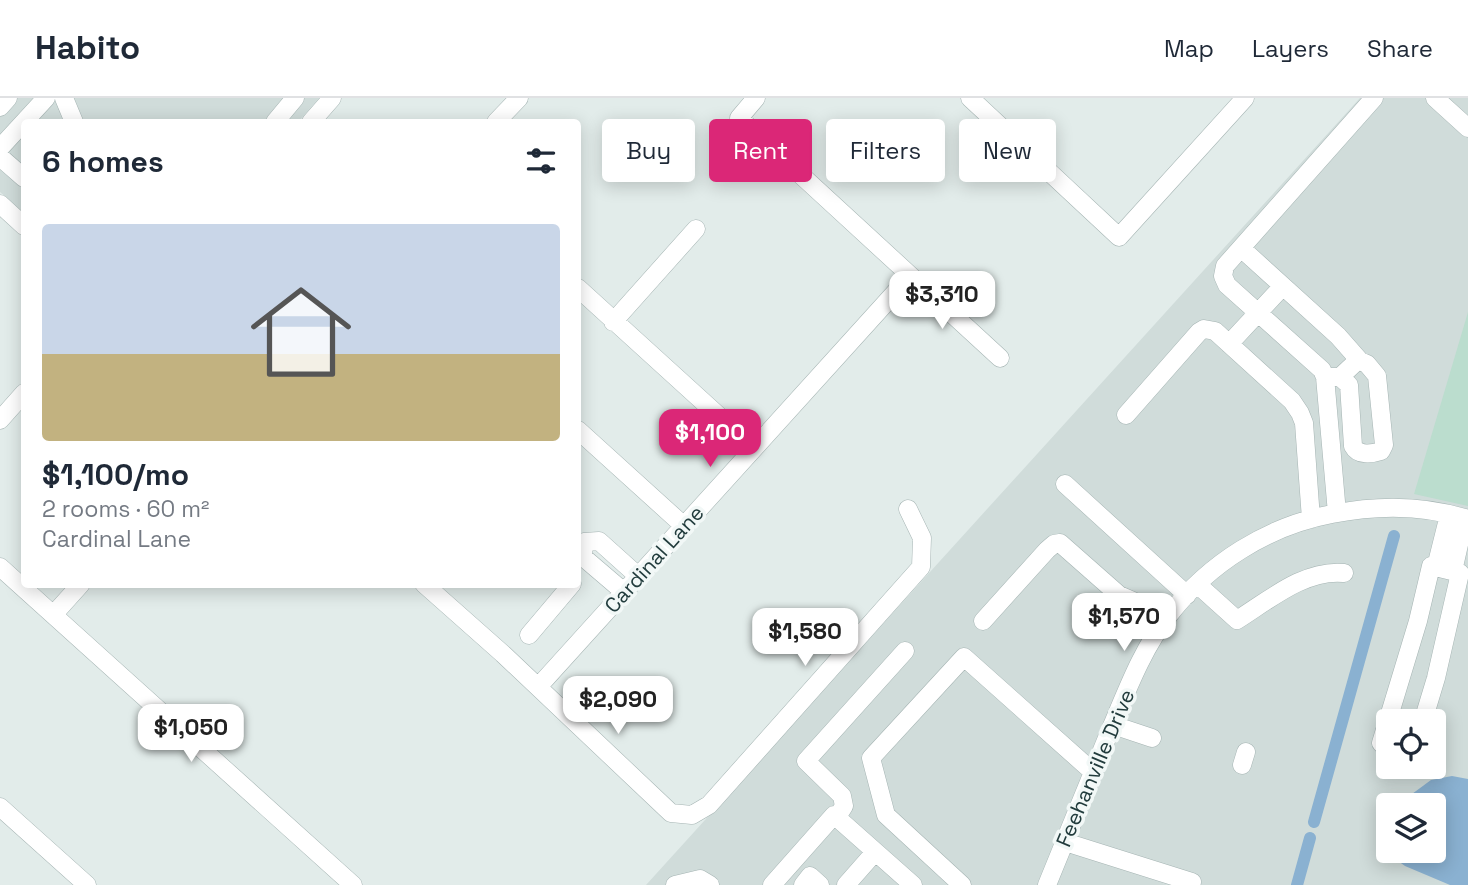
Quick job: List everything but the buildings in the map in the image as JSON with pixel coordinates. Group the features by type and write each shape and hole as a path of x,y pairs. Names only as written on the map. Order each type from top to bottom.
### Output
{"street":[{"path":"0,107 8,98"},
{"path":"27,119 46,98"},
{"path":"64,98 71,119"},
{"path":"278,119 295,98"},
{"path":"314,119 332,98"},
{"path":"499,119 519,98"},
{"path":"756,98 739,118 1000,358"},
{"path":"970,98 1119,237 1245,98"},
{"path":"1241,248 1377,376 1384,445 1381,451 1360,453 1353,446 1349,386 1314,362 1227,285 1223,276 1225,266 1374,98"},
{"path":"1435,98 1468,128"},
{"path":"0,148 21,125"},
{"path":"0,157 21,173"},
{"path":"0,204 21,223"},
{"path":"613,322 696,229"},
{"name":"Cardinal Lane","path":"538,687 910,275"},
{"path":"1228,344 1283,286"},
{"path":"581,291 754,448"},
{"path":"1126,415 1204,329 1215,331 1292,401 1300,413 1304,423 1311,519"},
{"path":"1333,377 1360,361"},
{"path":"1333,377 1331,452 1337,513"},
{"path":"0,420 21,396"},
{"path":"581,433 684,526"},
{"path":"1305,454 1331,452"},
{"path":"1065,484 1192,589 1237,620 1292,585 1328,571 1344,573"},
{"name":"Feehanville Drive","path":"1047,885 1128,688 1161,627 1192,589 1238,551 1275,530 1311,519 1369,507 1414,509 1461,517"},
{"path":"428,588 671,813 692,815 709,805 921,567 922,538 908,509"},
{"path":"1445,569 1461,517"},
{"path":"624,592 583,557 584,542 598,541 638,576"},
{"path":"983,621 1054,544 1060,543 1119,595 1133,601 1161,627"},
{"path":"581,575 591,563"},
{"path":"1391,709 1418,621 1431,566 1460,573 1427,709"},
{"path":"0,567 21,585"},
{"path":"24,588 354,885"},
{"path":"54,614 77,588"},
{"path":"529,635 569,588"},
{"path":"837,817 844,806 842,796 806,761 905,651"},
{"path":"962,885 886,816 871,758 964,657 1093,772"},
{"path":"1113,725 1152,738"},
{"path":"0,807 86,885"},
{"path":"772,885 834,815 913,885"},
{"path":"1065,842 1157,878 1192,881"},
{"path":"846,885 875,852"},
{"path":"803,885 810,876 820,885"},
{"path":"675,885 700,879 710,885"}],"shaded area":[{"path":"0,98 319,98 301,119 21,119 21,211 0,192"},
{"path":"1360,98 1468,98 1468,885 646,885"}],"green space":[{"path":"1468,312 1468,506 1414,494"}],"water":[{"path":"1446,777 1468,779 1468,885 1450,885 1401,863 1446,863 1446,793 1413,793 1431,780"}],"waterway":[{"path":"1314,822 1394,536"},
{"path":"1297,885 1310,838"}]}
